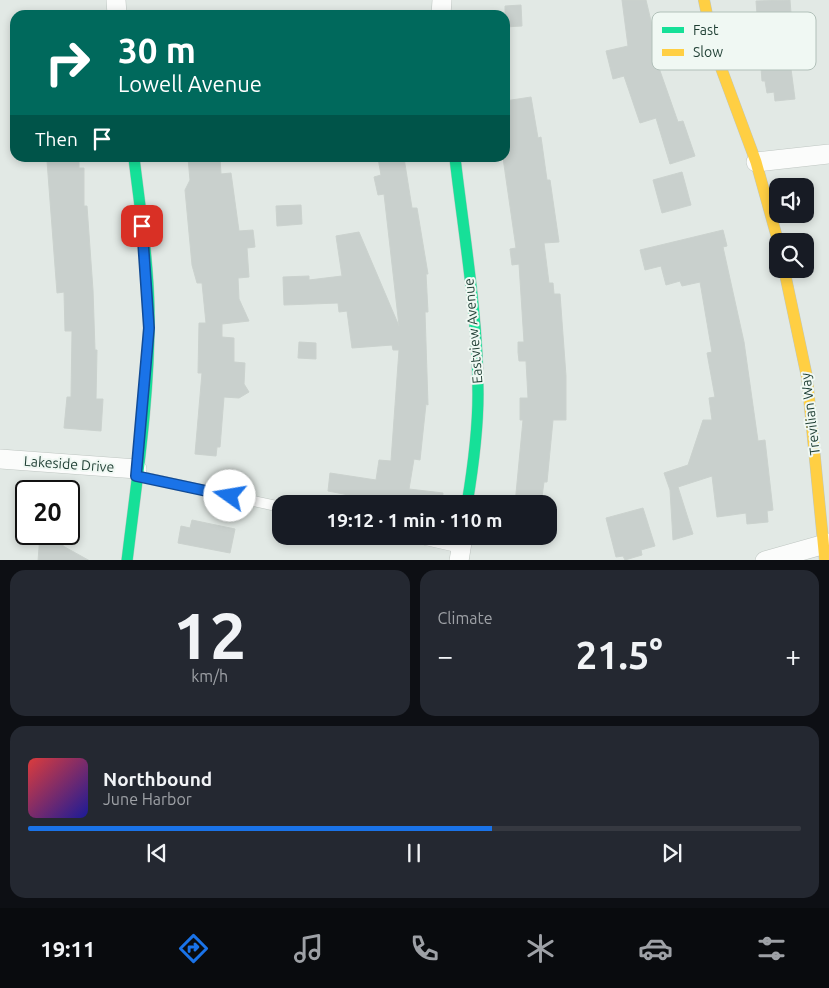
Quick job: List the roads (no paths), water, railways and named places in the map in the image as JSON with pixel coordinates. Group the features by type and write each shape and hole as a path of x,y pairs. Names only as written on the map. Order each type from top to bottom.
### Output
{"street":[{"path":"722,70 756,162 776,233"},
{"path":"756,162 829,154"},
{"path":"127,560 137,472 149,328 146,260 134,162"},
{"name":"Eastview Avenue","path":"455,162 476,342 478,394 475,456 469,495"},
{"name":"Trevilian Way","path":"786,278 807,377 826,549"},
{"name":"Lakeside Drive","path":"0,459 137,472"},
{"path":"765,560 826,549"}],"lane":[{"path":"137,472 272,505"},
{"path":"448,545 461,548"}]}
